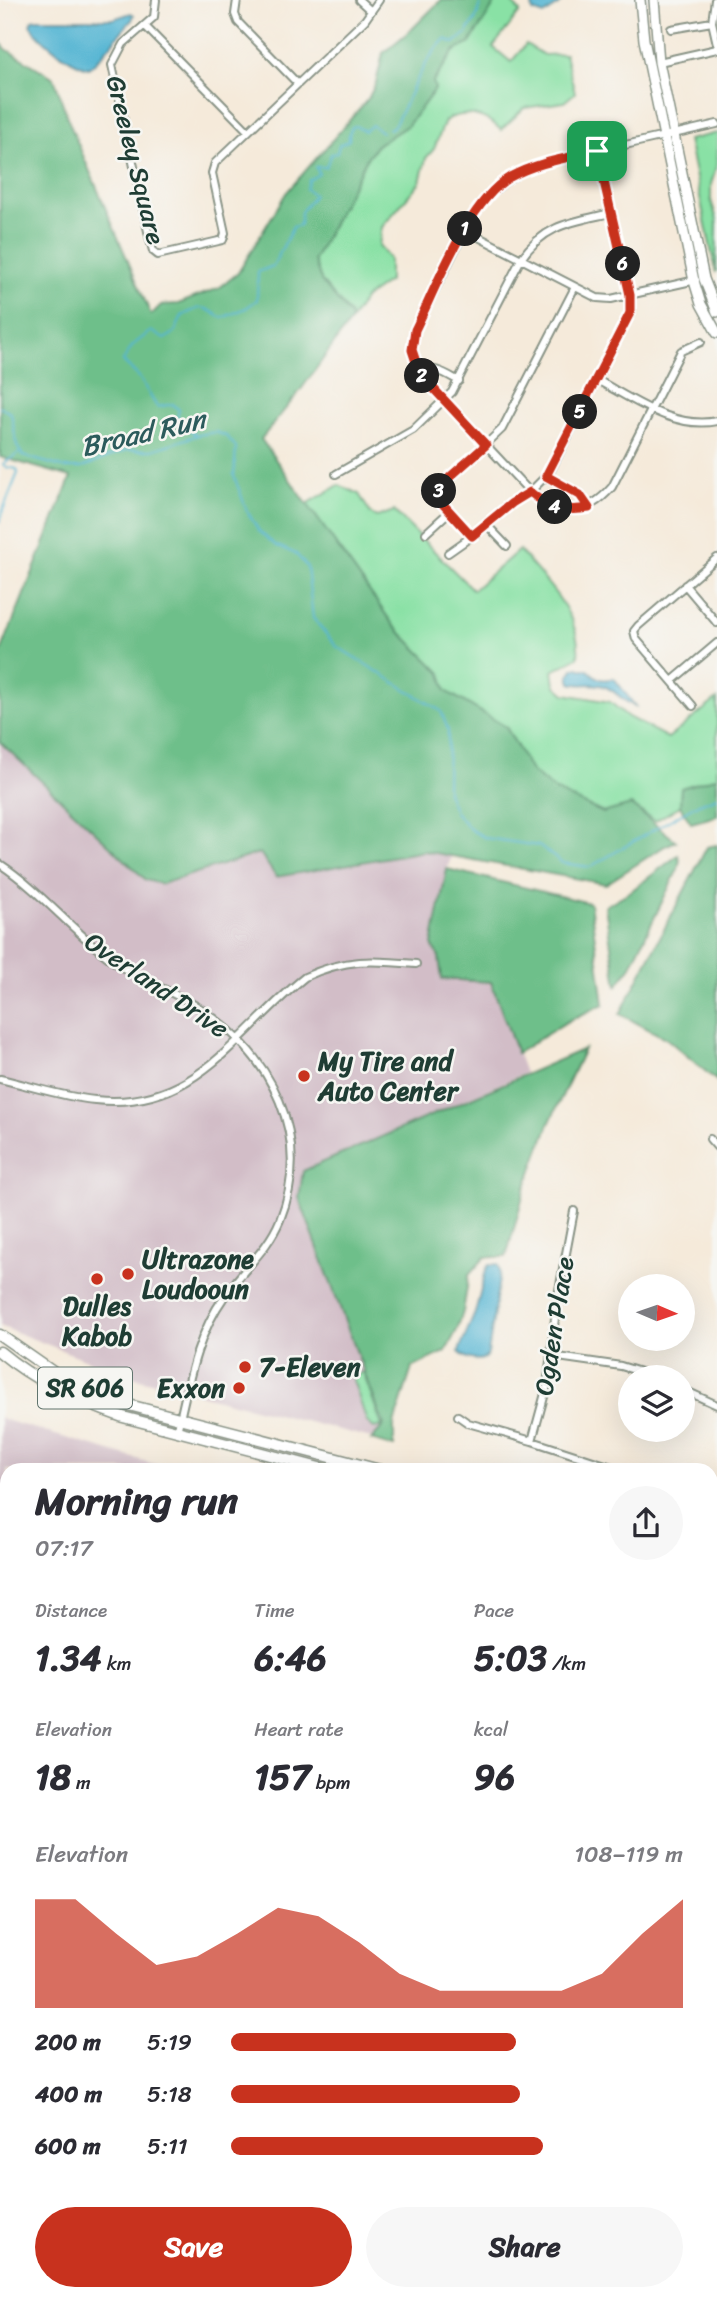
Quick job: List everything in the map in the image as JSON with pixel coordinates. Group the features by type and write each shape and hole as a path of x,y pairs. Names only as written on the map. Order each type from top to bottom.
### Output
{"main road":[{"name":"SR 606","path":"0,1335 41,1365 121,1403 353,1463"},
{"name":"SR 606","path":"0,1352 29,1373 85,1403 123,1417 299,1463"}],"street":[{"name":"Greeley Square","path":"156,0 154,17 123,44 112,65 149,236 156,254 172,253 223,240 225,233 213,167 379,0"},
{"path":"237,0 235,14 238,22 297,83"},
{"path":"359,0 371,11"},
{"path":"640,0 643,40 704,279 717,313"},
{"path":"654,0 669,135 694,281 701,304 717,333"},
{"path":"659,62 717,47 712,22 715,0"},
{"path":"671,29 712,22"},
{"path":"145,26 247,130"},
{"path":"701,342 681,351 612,487 602,499 589,508 574,510 547,505 530,492 419,372 412,350 415,330 465,230 480,205 509,178 542,164 717,124"},
{"path":"448,553 530,492 546,476 630,313 630,295 597,151"},
{"path":"336,474 405,436 445,401 459,381 521,259 531,245 550,230 611,213"},
{"path":"465,230 597,298 611,299 704,279"},
{"path":"472,536 441,502 439,489 486,445 506,422 575,288"},
{"path":"419,372 427,368 434,369 459,381"},
{"path":"597,380 686,423 717,421"},
{"path":"546,476 580,495 589,508"},
{"path":"426,533 450,511"},
{"path":"487,525 507,546"},
{"path":"693,706 636,639 634,631 717,558"},
{"path":"685,585 717,623"},
{"path":"672,681 717,643"},
{"name":"Overland Drive","path":"0,864 107,957 135,975 201,1009 239,1040 269,1077 284,1109 292,1152 290,1187 275,1231 265,1248 223,1298 205,1331 177,1432"},
{"path":"0,1079 96,1100 144,1098 169,1091 203,1072 290,989 324,968 371,960 416,964"},
{"path":"710,1139 717,1147"},
{"name":"Ogden Place","path":"532,1441 547,1386 557,1301 574,1212"},
{"path":"551,1356 618,1366"},
{"path":"695,1395 717,1405"},
{"path":"458,1416 468,1423 600,1463"}],"shaded area":[{"path":"0,742 146,880 160,884 260,853 424,851 452,855 447,869 439,957 442,979 491,982 525,1073 303,1171 299,1199 384,1425 371,1438 128,1376 0,1326"},
{"path":"0,1417 150,1463 0,1463"}],"green space":[{"path":"441,0 497,0 469,44 454,51 433,82 435,89 408,125 377,145 368,156 314,260 322,282 350,315 351,320 300,391 261,439 394,626 441,673 446,691 506,727 531,771 556,791 603,813 631,805 676,841 606,884 424,851 276,877 260,853 161,884 146,880 0,742 0,654 71,477 0,457 0,42 6,49 54,78 70,125 151,315 161,305 178,304 219,288 238,273 286,193 368,99 376,83 383,53"},
{"path":"496,0 510,0 520,12 493,47 511,62 526,44 544,55 565,54 575,93 564,102 524,108 501,130 475,115 460,115 445,121 434,149 426,158 420,182 382,227 379,245 389,259 389,281 365,298 351,320 350,315 322,282 314,260 368,156 377,145 408,125 435,89 433,82 454,51 470,43"},
{"path":"717,133 717,163 711,185 711,200 717,220 716,273 688,140"},
{"path":"339,485 359,494 371,514 377,517 394,511 473,590 519,550 550,586 574,626 578,657 553,671 555,685 565,694 610,702 628,717 668,738 717,699 717,777 681,788 680,806 655,821 631,805 603,813 556,791 531,771 506,727 446,691 441,673 394,626 307,504"},
{"path":"717,777 717,816 691,823 680,806 681,788"},
{"path":"717,845 717,1081 667,1039 620,1014 707,847"},
{"path":"678,855 678,869 631,966 617,986 605,906 631,891"},
{"path":"447,869 590,903 604,1004 568,1021 517,1053 491,982 442,979 439,957 432,945"},
{"path":"584,1049 549,1124 525,1189 506,1257 485,1257 469,1275 463,1312 446,1351 412,1368 394,1424 394,1447 371,1440 384,1425 299,1198 303,1171"},
{"path":"363,1372 382,1426 374,1428 367,1422 353,1380 354,1376"}],"water":[{"path":"538,0 565,0 544,15 533,11 532,3"},
{"path":"131,13 134,15 132,20 88,68 56,51 30,25 32,20 36,19 113,19"},
{"path":"573,669 587,669 602,679 614,678 635,706 602,685 571,683 569,676"},
{"path":"498,1264 500,1272 488,1354 482,1359 471,1359 459,1352 460,1348 475,1313 486,1270 489,1265"}],"waterway":[{"path":"389,129 393,127 429,59 445,39 454,43 468,32 477,16 481,0"},
{"path":"196,435 179,422 179,410 173,404 157,407 139,377 123,361 133,345 151,331 164,339 169,337 182,316 199,308 222,318 257,300 258,272 273,266 293,227 300,225 301,212 314,195 306,189 309,180 319,174 316,167 326,167 331,154 337,153 339,145 349,140 352,127 356,126 365,131 372,125 382,132"},
{"name":"Broad Run","path":"0,407 11,413 17,446 23,456 66,468 81,468 126,450 152,450 198,435 216,432 226,436 236,447 234,476 247,511 259,531 275,545 296,554 307,567 313,618 336,646 441,711 448,730 447,792 455,812 471,830 486,838 539,846 562,863 590,867 694,806 717,797"},
{"path":"0,522 18,473 17,469 3,464 19,453"}],"place":[{"name":"My Tire and Auto Center","path":"304,1076"},
{"name":"Ultrazone Loudooun","path":"128,1274"},
{"name":"Dulles Kabob","path":"97,1279"},
{"name":"7-Eleven","path":"245,1367"},
{"name":"Exxon","path":"239,1388"}],"route":[{"path":"597,151 630,295 630,313 546,476 580,495 589,508 560,509 547,505 530,492 512,503 472,536 441,502 438,493 451,476 486,445 420,374 412,350 415,330 472,216 493,191 509,178 532,167 597,151"}]}
